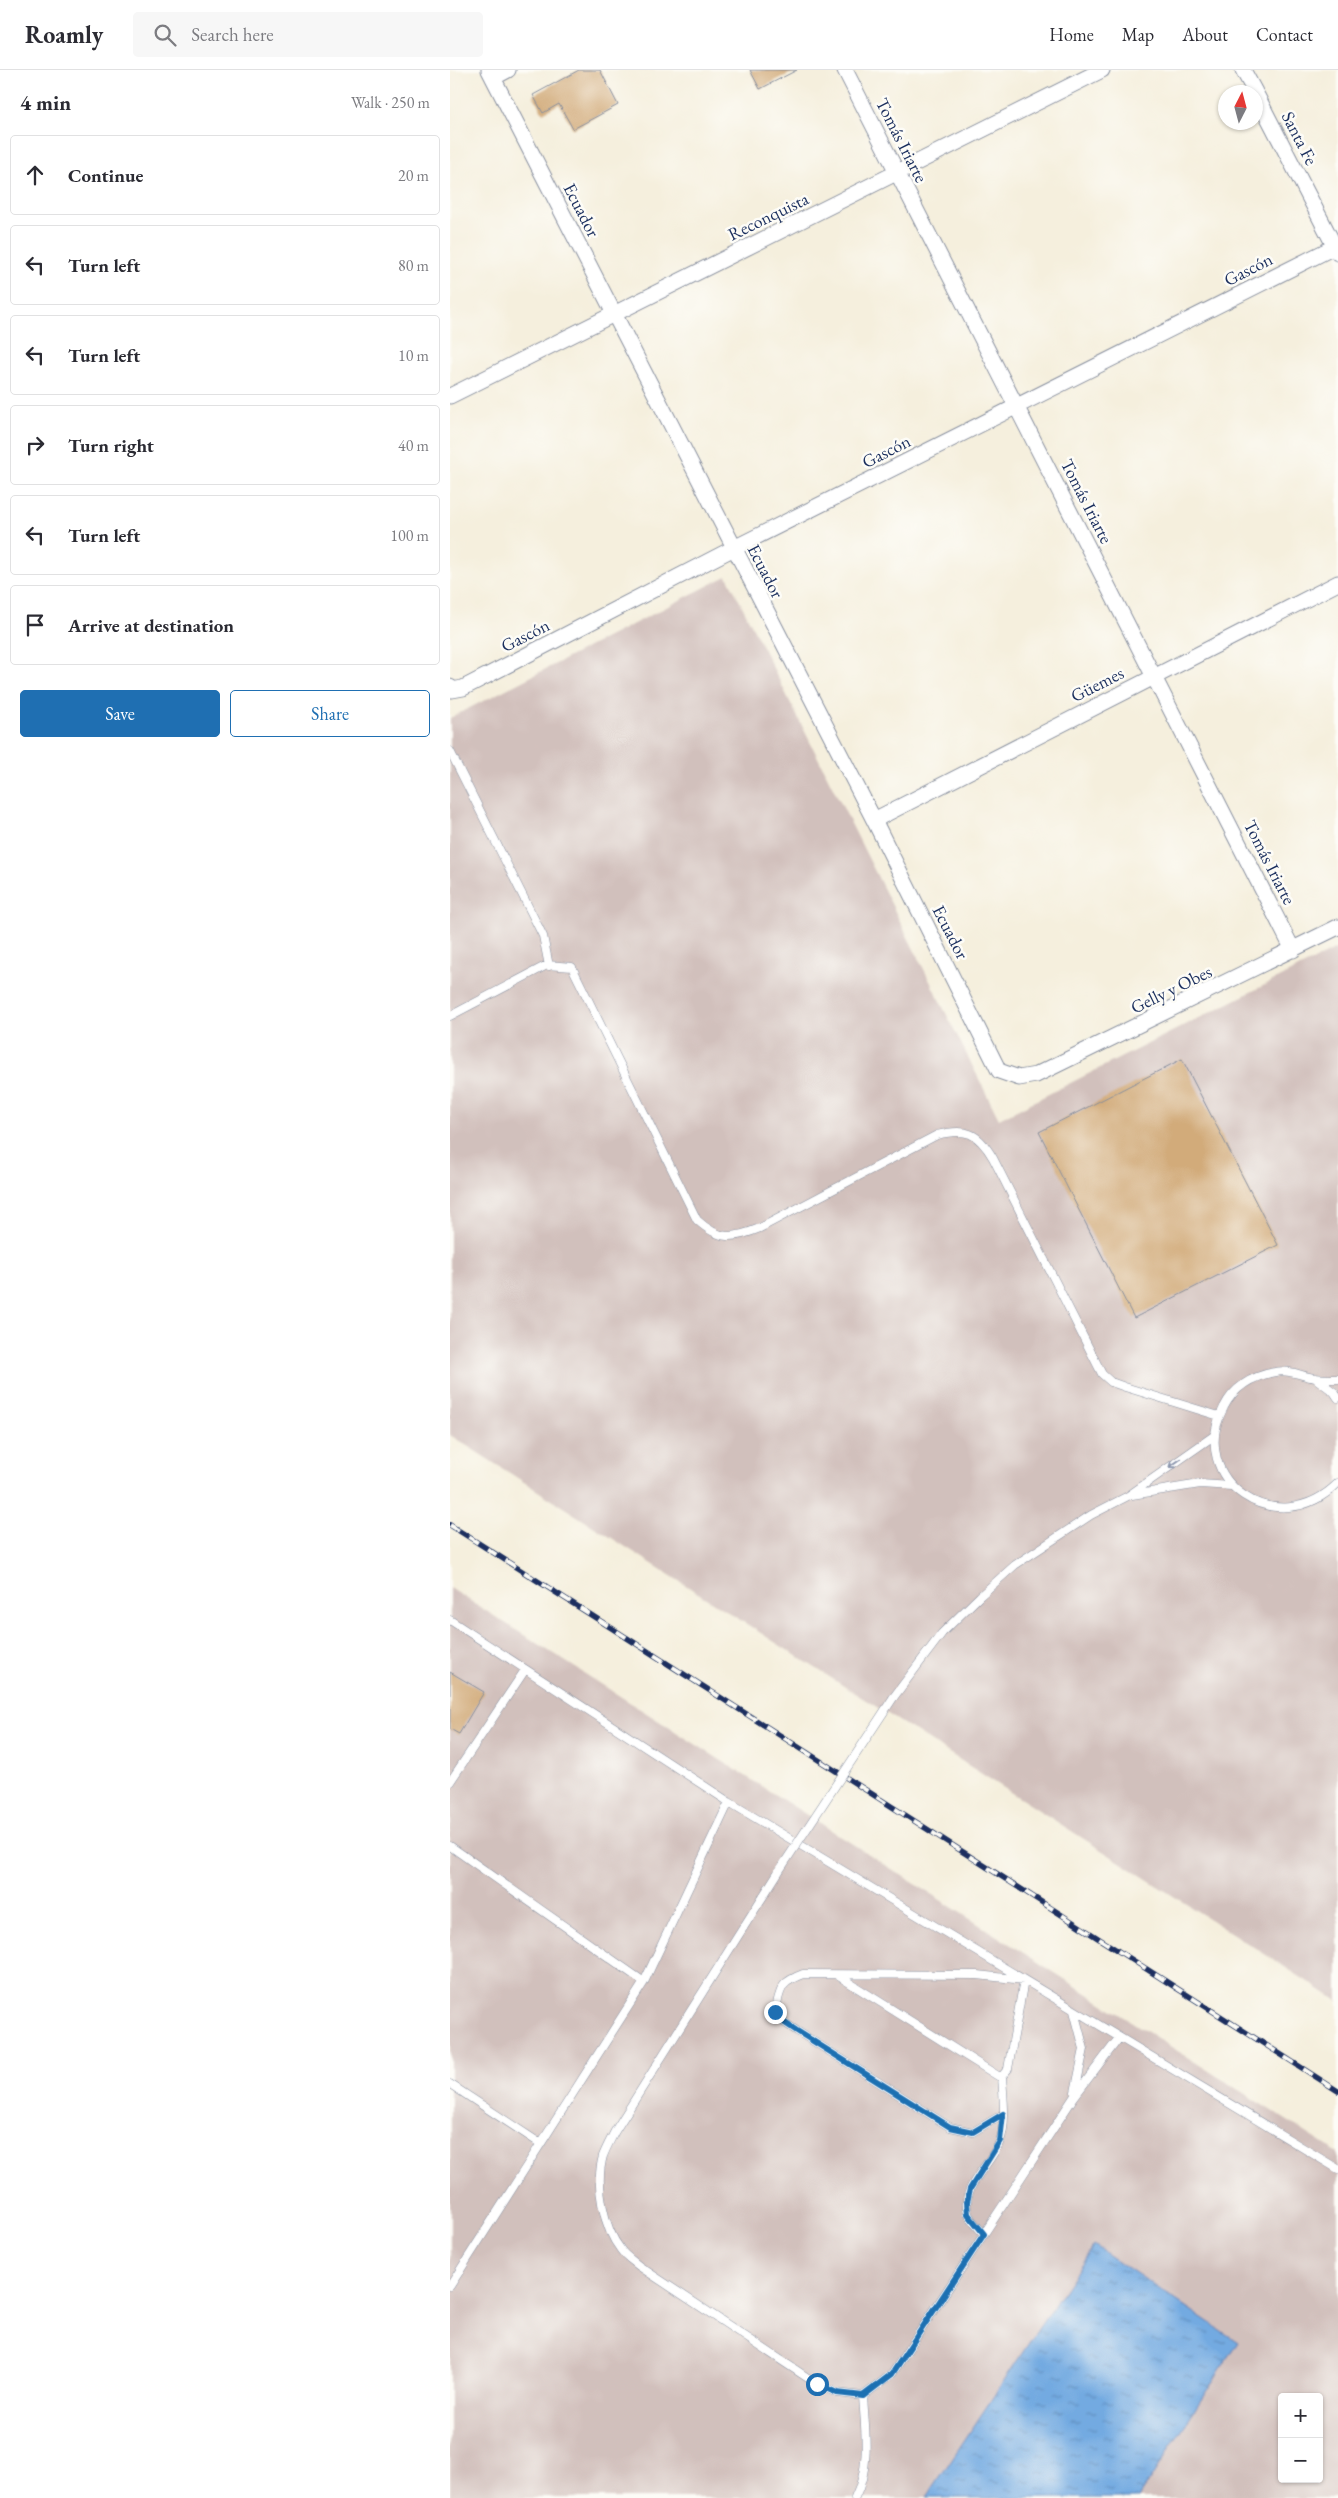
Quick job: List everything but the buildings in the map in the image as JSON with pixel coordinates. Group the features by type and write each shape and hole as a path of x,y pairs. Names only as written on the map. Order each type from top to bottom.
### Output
{"street":[{"path":"491,74 508,70"},
{"name":"Tomás Iriarte","path":"845,70 1018,406 1293,950"},
{"name":"Reconquista","path":"450,396 1102,70"},
{"name":"Santa Fe","path":"1243,70 1251,85"},
{"name":"Ecuador","path":"491,74 874,820 999,1071 1018,1078"},
{"name":"Santa Fe","path":"1263,108 1337,248"},
{"name":"Gascón","path":"451,688 463,688 734,548 1337,248"},
{"name":"Güemes","path":"874,820 1338,583"},
{"name":"Gelly y Obes","path":"1018,1078 1036,1075 1338,927"}],"lane":[{"path":"450,751 542,936 549,966"},
{"path":"450,1016 549,966 572,966 698,1220 710,1232 726,1237 741,1236 760,1228 937,1135 957,1130 973,1135 985,1144 993,1158 1102,1374 1110,1382 1219,1416"},
{"path":"1338,1379 1315,1378 1277,1371 1258,1376 1242,1385 1228,1399 1219,1416 1215,1434 1216,1453 1222,1471 1232,1486 1245,1498 1261,1505 1278,1509 1295,1508 1312,1503 1327,1495 1338,1484"},
{"path":"1315,1378 1334,1392 1338,1398"},
{"path":"1119,2038 1074,2097 892,2374 863,2396 837,2393 817,2384 638,2266 622,2252 612,2236 601,2192 601,2172 604,2155 615,2131 779,1871 893,1698 942,1633 1015,1565 1091,1514 1128,1496 1215,1434"},
{"path":"1128,1496 1200,1484 1232,1486"},
{"path":"450,1620 729,1802 1338,2169"},
{"path":"450,1782 525,1670"},
{"path":"450,2286 644,1982 729,1802"},
{"path":"450,1846 644,1982"},
{"path":"1003,2114 973,2132 950,2127 779,2019 775,2012 780,1990 786,1980 803,1974 977,1975 1024,1980"},
{"path":"837,1975 993,2075 1002,2076"},
{"path":"984,2234 968,2214 967,2202 970,2189 1000,2141 1003,2114 1002,2076 1008,2069 1024,1980"},
{"path":"1074,2011 1084,2049 1082,2066 1074,2097"},
{"path":"450,2084 541,2144"},
{"path":"855,2498 863,2477 866,2461 863,2396"}],"shaded area":[{"path":"727,576 999,1119 1338,948 1338,2001 450,1435 450,718"},
{"path":"450,1588 1338,2153 1338,2498 450,2498"}],"water":[{"path":"1094,2245 1238,2342 1138,2498 926,2498"}],"railway":[{"path":"450,1525 1338,2091"}],"route":[{"path":"775,2012 779,2019 797,2031 950,2127 973,2132 1003,2114 1000,2141 970,2189 967,2202 968,2214 984,2234 892,2374 879,2386 863,2396 837,2393 817,2384"}]}
